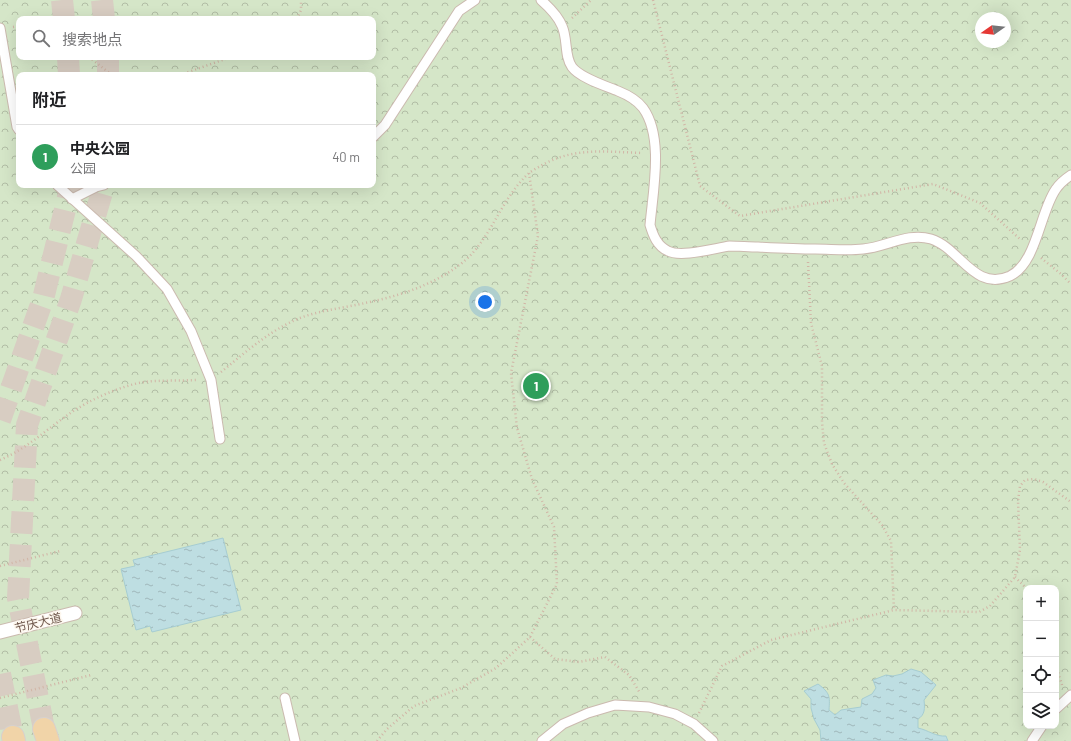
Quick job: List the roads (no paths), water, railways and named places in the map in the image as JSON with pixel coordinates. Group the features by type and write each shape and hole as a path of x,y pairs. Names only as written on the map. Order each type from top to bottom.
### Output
{"street":[{"name":"节庆大道","path":"0,632 75,613"}],"lane":[{"path":"376,134 385,125 459,11 475,0"},
{"path":"541,0 551,9 563,26 568,57 572,67 580,74 630,96 643,108 654,137 656,154 650,225 652,235 659,244 668,251 678,254 731,246 807,249 864,249 912,237 922,237 941,244 977,275 989,279 1000,279 1012,275 1022,267 1031,250 1055,190 1071,175"},
{"path":"0,28 16,121"},
{"path":"60,188 136,256 167,289 191,331 210,380 220,439"},
{"path":"72,199 94,188"},
{"path":"1059,706 1068,697"},
{"path":"285,698 295,741"},
{"path":"542,741 563,724 588,713 615,705 649,706 675,714 694,724 713,741"},
{"path":"1032,741 1040,729"}],"water":[{"path":"223,538 241,610 152,632 150,626 136,630 121,569 135,566 133,560"},
{"path":"911,669 921,672 936,685 924,700 924,711 918,719 918,728 946,736 948,741 821,741 820,730 814,719 811,708 811,699 804,691 818,684 827,692 829,698 829,710 835,715 841,710 861,707 862,699 872,694 876,688 873,680 886,675 893,676 902,674"}],"tunnel":[{"path":"62,0 64,16"},
{"path":"102,0 104,16"},
{"path":"68,60 69,72"},
{"path":"108,60 108,72"},
{"path":"0,420 43,299 70,188"},
{"path":"44,729 18,598 27,425 71,299 103,188"},
{"path":"0,674 13,737"}],"place":[{"name":"中央公园","path":"536,386"}]}
